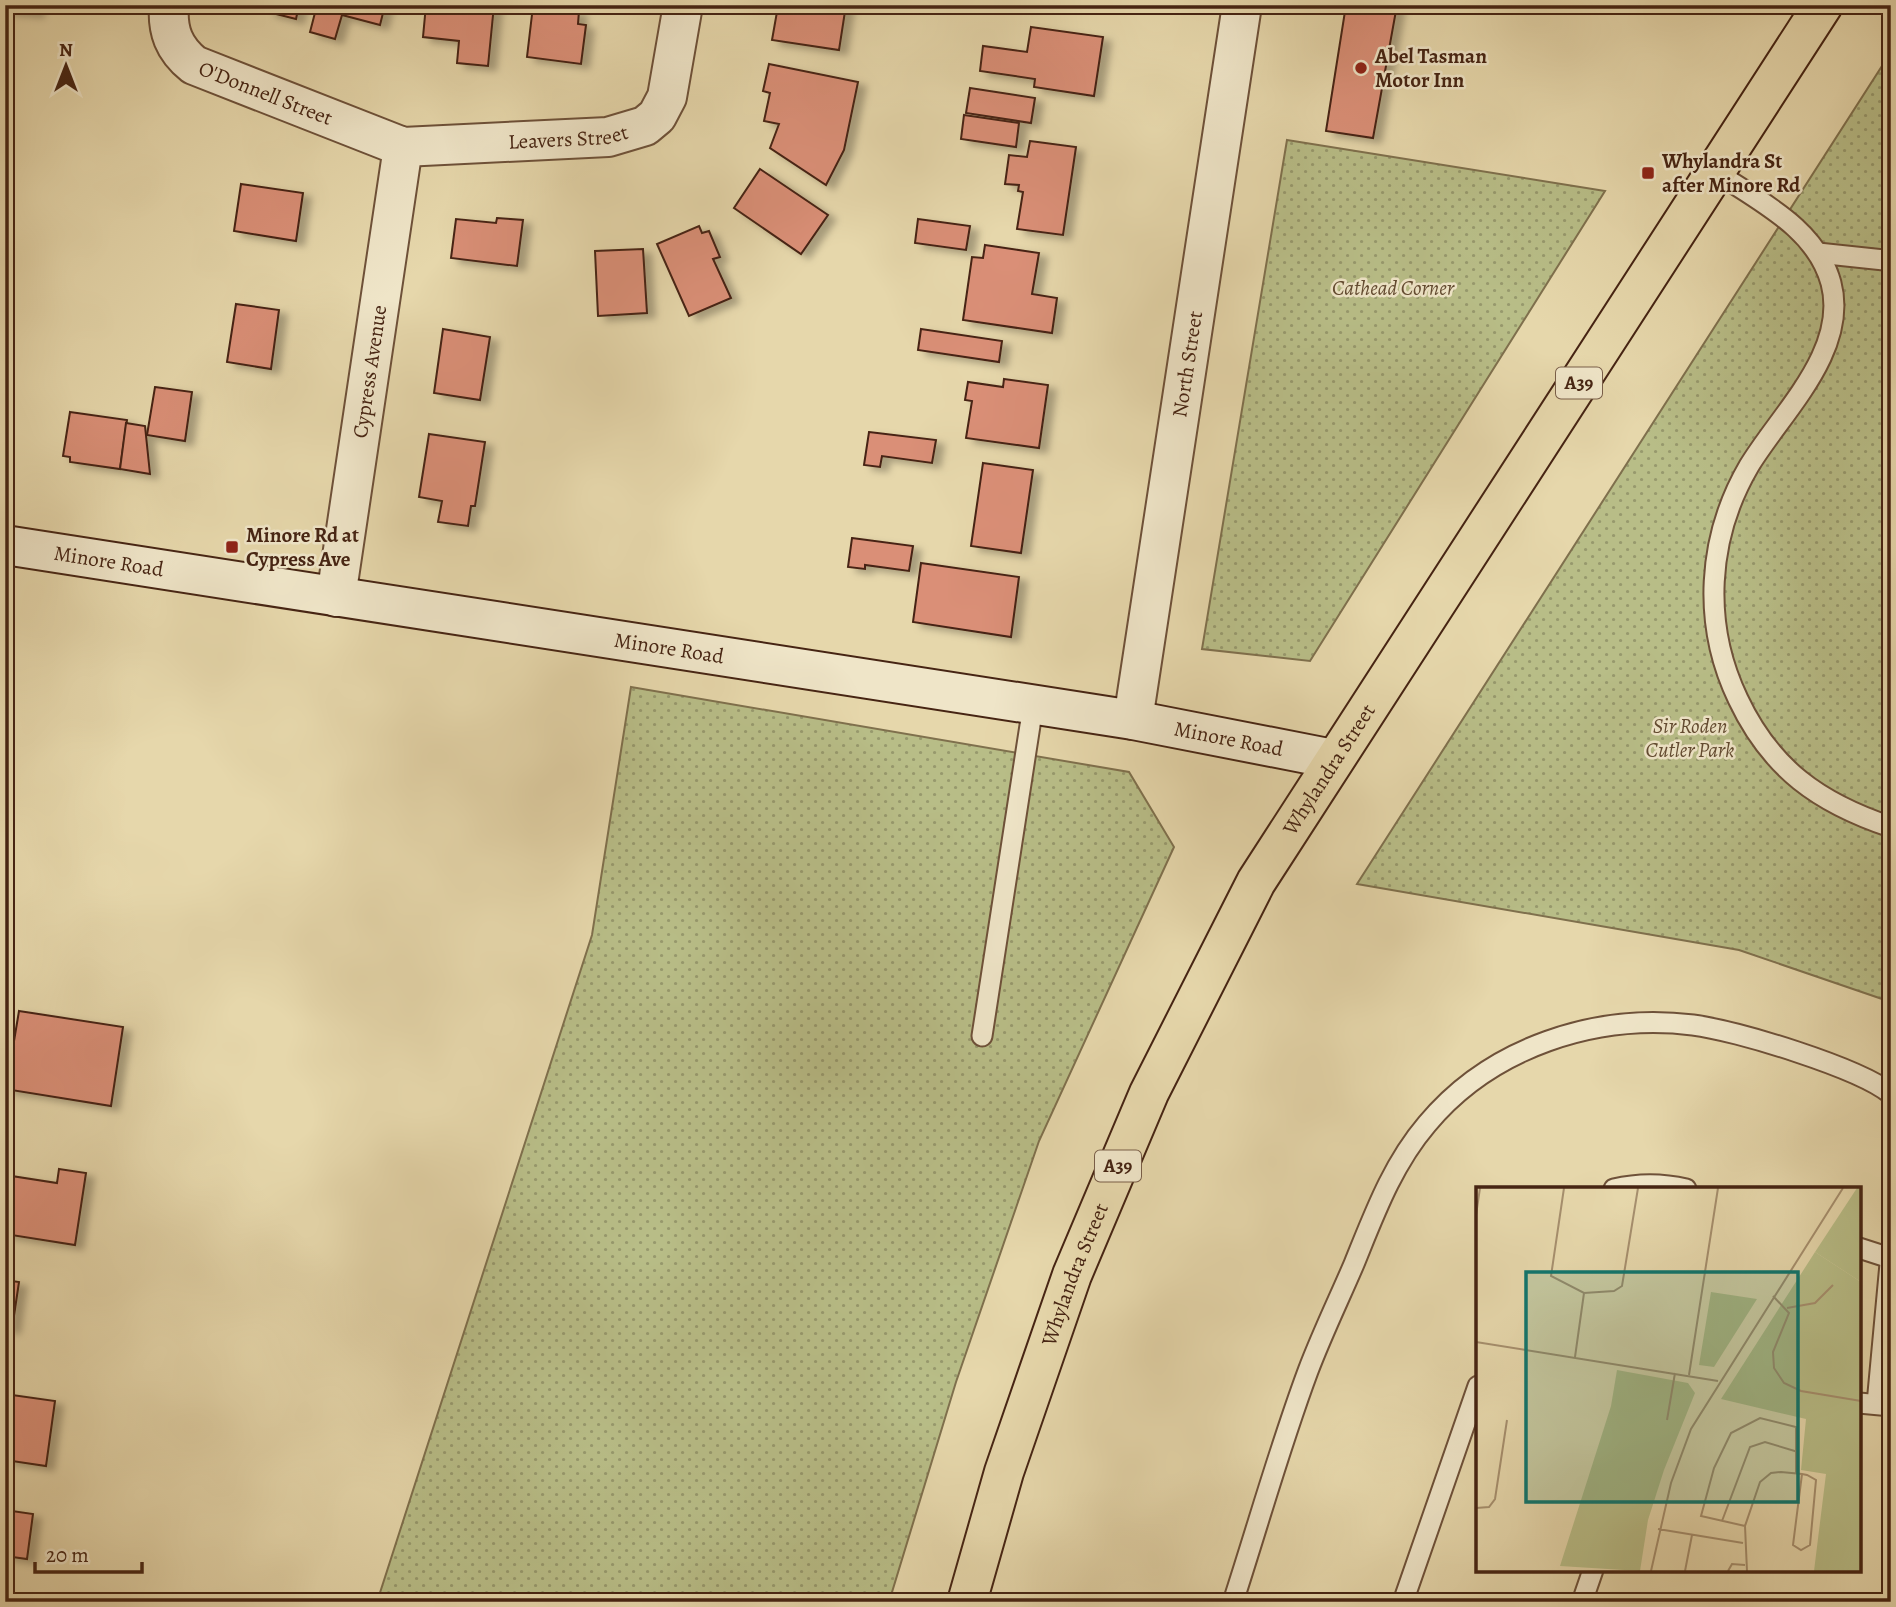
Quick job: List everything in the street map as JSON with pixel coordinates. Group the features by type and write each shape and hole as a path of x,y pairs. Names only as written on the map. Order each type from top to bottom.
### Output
{"highway":[{"name":"Whylandra Street","path":"967,1602 1004,1472 1072,1275 1144,1105 1256,882 1333,759 1823,5"}],"street":[{"name":"O'Donnell Street","path":"169,5 171,33 178,52 194,65 403,147"},
{"name":"Leavers Street","path":"403,147 608,137 645,127 657,116 667,97 683,5"},
{"name":"North Street","path":"1133,720 1242,5"},
{"name":"Cypress Avenue","path":"336,597 403,147"},
{"name":"Minore Road","path":"5,545 1133,720 1333,759"}],"lane":[{"path":"1716,172 1798,228 1818,253 1831,284 1833,322 1820,359 1749,467 1729,507 1715,557 1713,614 1725,672 1750,725 1792,776 1847,813 1891,827"},
{"path":"1818,253 1884,260 1891,258"},
{"path":"982,1037 1034,706"},
{"path":"1233,1602 1308,1371 1387,1185 1427,1123 1457,1094 1496,1066 1540,1044 1571,1033 1630,1022 1673,1022 1720,1028 1863,1076 1891,1094"},
{"path":"1622,1187 1635,1184 1677,1187"},
{"path":"1861,1249 1890,1258"},
{"path":"1876,1404 1891,1253"},
{"path":"1403,1602 1476,1392"},
{"path":"1582,1602 1591,1572"}],"green space":[{"name":"Sir Roden Cutler Park","path":"1891,52 1891,1002 1739,950 1357,884"},
{"name":"Cathead Corner","path":"1287,140 1605,191 1310,661 1202,649"},
{"path":"631,687 1129,772 1174,847 1039,1141 956,1382 889,1602 377,1602 592,935"}],"building":[{"path":"5,5 36,5 36,13 5,10"},
{"path":"268,5 299,5 296,19 268,12"},
{"path":"317,5 385,5 380,25 342,15 335,39 310,32"},
{"path":"426,5 494,5 488,66 457,63 459,41 423,37"},
{"path":"846,5 839,50 772,40 778,6"},
{"name":"Abel Tasman Motor Inn","path":"1346,5 1397,5 1373,138 1326,131"},
{"path":"533,6 579,11 578,24 586,25 581,64 527,57"},
{"path":"1031,27 1103,37 1094,96 1034,87 1035,79 980,71 983,46 1027,52"},
{"path":"769,64 858,82 844,150 826,185 770,148 779,124 764,121 770,93 763,91"},
{"path":"970,88 1035,98 1031,123 966,113"},
{"path":"964,115 1019,123 1016,147 961,139"},
{"path":"1030,141 1076,147 1063,235 1017,229 1023,192 1018,191 1019,185 1005,184 1009,155 1027,157"},
{"path":"760,169 828,215 801,254 734,208"},
{"path":"241,184 303,193 296,241 234,231"},
{"path":"497,218 523,220 517,266 451,258 456,219 496,223"},
{"path":"918,219 970,226 966,250 915,243"},
{"path":"699,226 702,233 709,231 720,257 713,259 731,298 689,316 657,244"},
{"path":"985,245 1039,253 1032,294 1057,298 1052,333 963,320 972,257 983,258"},
{"path":"643,249 647,313 598,316 595,251"},
{"path":"236,304 279,310 271,369 227,362"},
{"path":"443,329 490,337 480,400 434,393"},
{"path":"921,329 1002,341 999,362 918,350"},
{"path":"1004,379 1048,385 1039,448 966,438 972,401 965,400 968,382 1003,387"},
{"path":"155,387 192,392 185,441 147,435"},
{"path":"70,412 127,420 120,469 70,462 70,457 63,456"},
{"path":"126,423 145,426 150,474 120,469"},
{"path":"869,432 936,440 932,463 882,456 880,467 864,465"},
{"path":"429,434 485,442 475,506 471,506 468,526 438,522 442,501 419,497"},
{"path":"983,463 1033,470 1021,553 971,546"},
{"path":"852,538 913,546 909,571 865,565 865,569 848,567"},
{"path":"921,563 1019,577 1011,637 913,622"},
{"path":"19,1011 123,1027 111,1106 5,1089 5,1039 14,1041"},
{"path":"59,1169 86,1173 75,1245 5,1234 5,1175 57,1183"},
{"path":"5,1280 19,1282 12,1329 5,1328"},
{"path":"5,1394 55,1401 46,1466 5,1460"},
{"path":"5,1510 33,1514 27,1559 5,1556"}],"place":[{"name":"Abel Tasman Motor Inn","path":"1361,68"},
{"name":"Whylandra St after Minore Rd","path":"1648,173"},
{"name":"Minore Rd at Cypress Ave","path":"232,547"}]}
